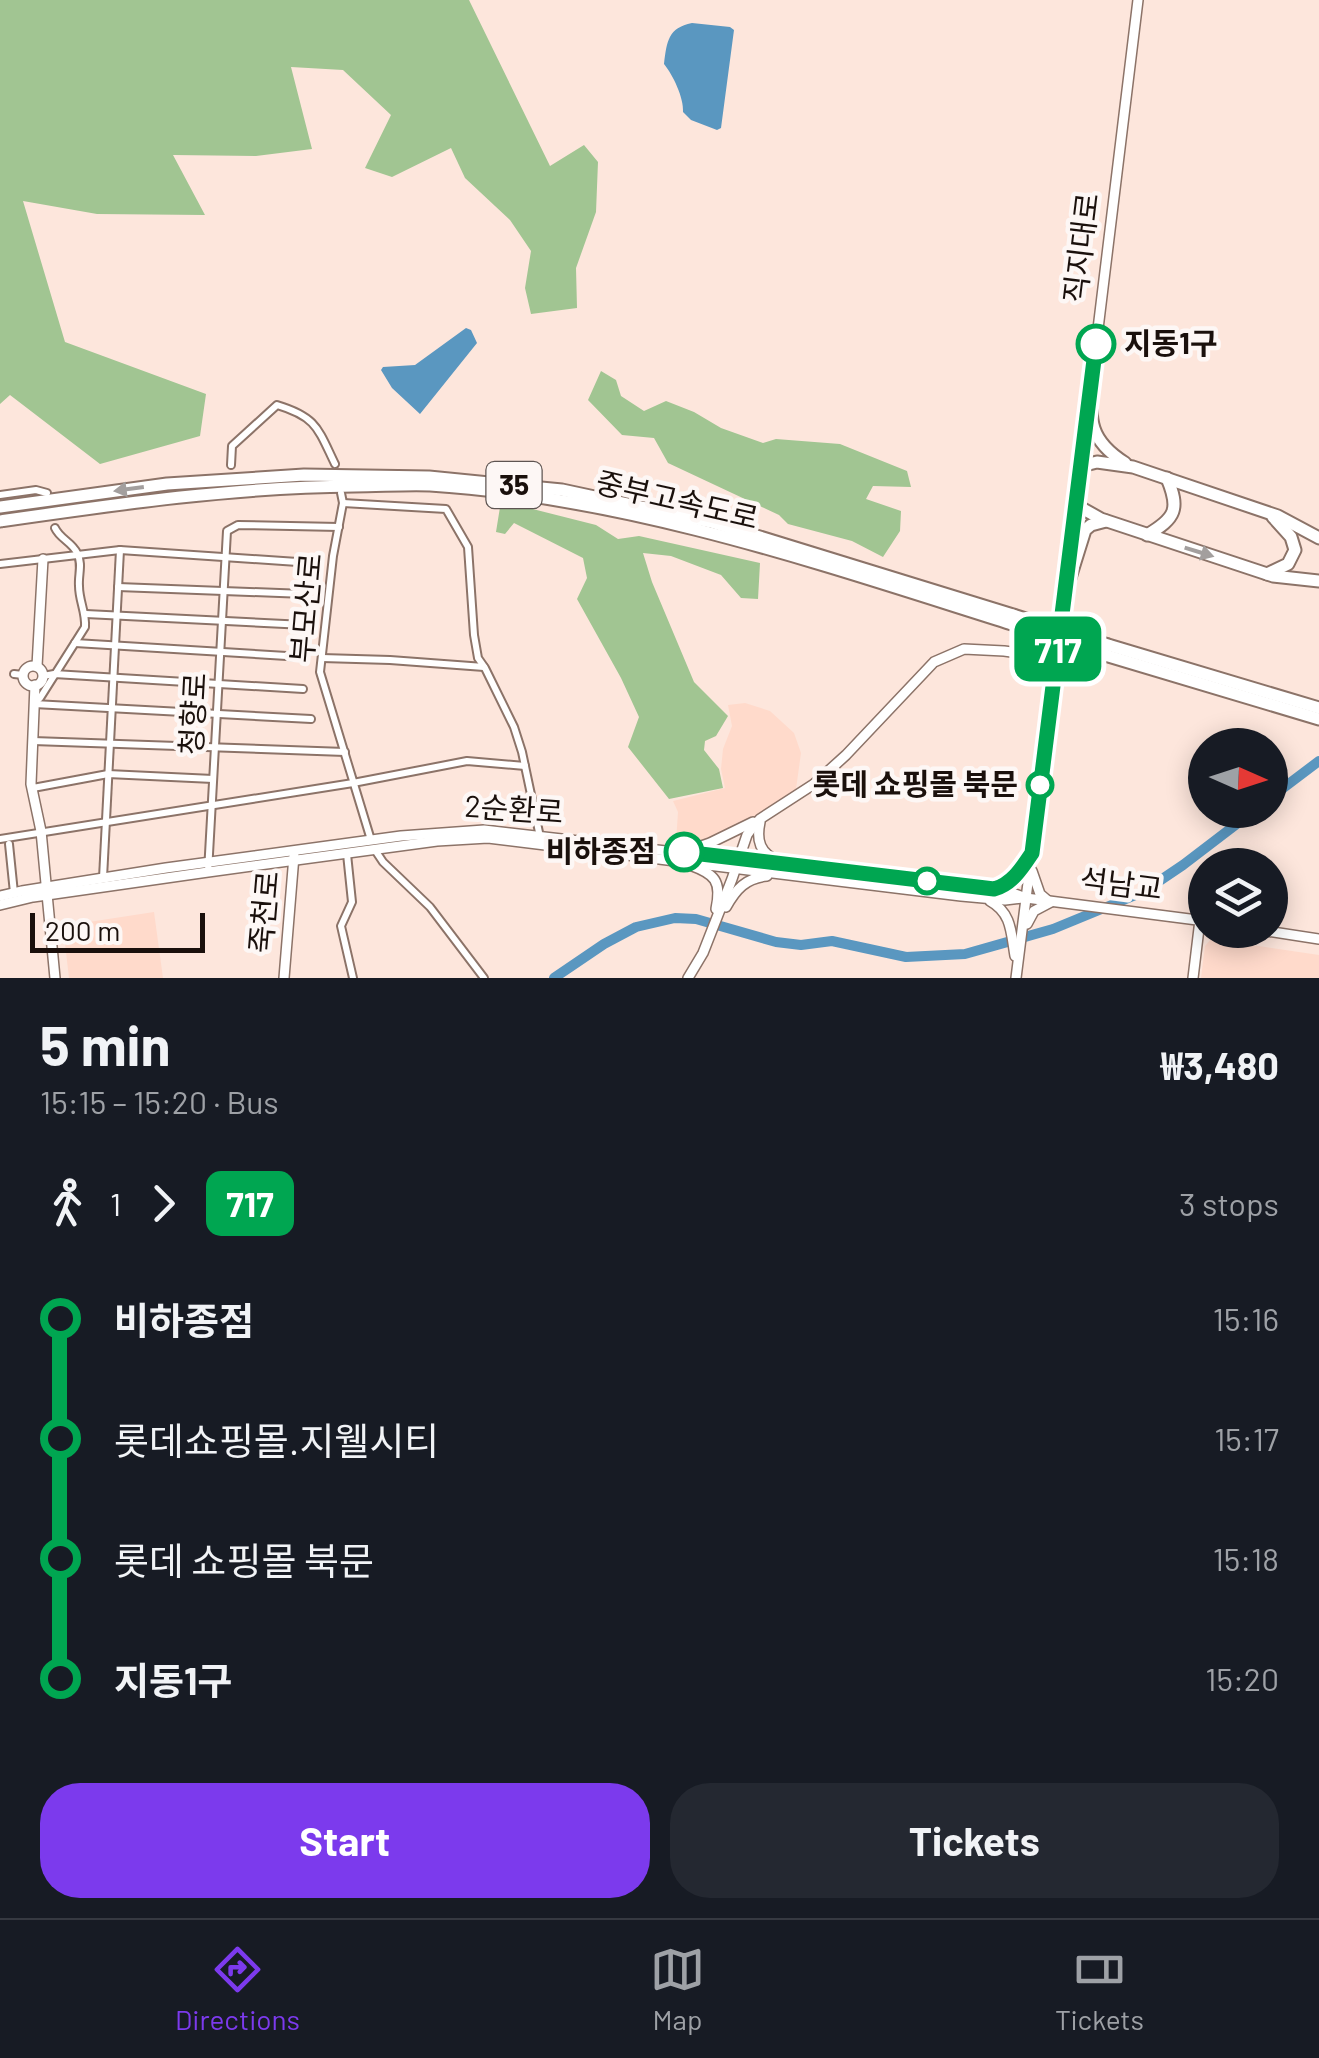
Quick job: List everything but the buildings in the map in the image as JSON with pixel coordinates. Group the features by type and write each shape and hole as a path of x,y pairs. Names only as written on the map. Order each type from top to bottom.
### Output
{"highway":[{"path":"1094,365 1095,436 1102,446 1133,467"},
{"path":"1082,466 1098,462 1133,467 1270,513 1319,538"},
{"name":"중부고속도로","path":"0,507 166,484 304,475 429,477 562,490 711,522 1318,715"},
{"path":"1147,535 1163,526 1173,514 1174,496 1168,478"},
{"name":"중부고속도로","path":"0,521 220,491 428,485 561,500 708,531 1012,619"},
{"path":"1076,505 1106,521 1267,574 1319,581"},
{"path":"1267,574 1288,564 1295,550 1291,537 1270,513"},
{"path":"1065,594 1084,530 1106,521"}],"main road":[{"name":"직지대로","path":"1018,961 1138,0"},
{"path":"36,666 43,559"},
{"path":"684,852 747,830 814,784 934,662 964,648 1056,658"},
{"path":"36,666 41,669 42,681 35,686 27,684 18,674 36,666"},
{"path":"35,686 33,788 48,891 54,978"},
{"path":"760,819 758,838 763,852 785,864"},
{"name":"2순환로","path":"0,896 463,830 508,831 673,860 785,864 1004,890 1052,902"},
{"path":"688,978 724,900 747,830"},
{"name":"2순환로","path":"540,839 684,852 809,878 983,898 1026,898"},
{"name":"2순환로","path":"294,856 347,854 373,845"},
{"path":"994,889 1011,880 1032,853"},
{"path":"1032,853 1035,884 1042,897 1052,902"},
{"name":"죽천로","path":"284,978 294,856"},
{"path":"673,860 710,874 724,900"},
{"name":"2순환로","path":"0,906 103,878 208,867"},
{"path":"724,900 747,881 761,876 809,878"},
{"path":"983,898 1003,910 1008,918 1018,961 1016,978"},
{"path":"1025,920 1052,902"},
{"name":"석남교","path":"1052,902 1188,918"},
{"path":"1288,934 1319,939"},
{"path":"1194,978 1199,948"}],"street":[{"path":"232,465 232,446 277,406 293,410 316,424 335,464"},
{"path":"0,495 36,490 47,493"},
{"path":"340,494 344,503 446,510 468,548 478,658 514,727 540,839"},
{"name":"부모산로","path":"344,503 332,556 320,672 373,845"},
{"path":"224,558 227,531 238,525 338,527"},
{"path":"34,704 85,628 78,555 55,528"},
{"path":"103,878 120,550"},
{"path":"0,564 120,550 312,563"},
{"name":"청향로","path":"208,867 224,558"},
{"path":"118,587 305,594"},
{"path":"86,614 305,625"},
{"path":"75,643 302,657"},
{"path":"322,658 485,668"},
{"path":"43,676 303,690"},
{"path":"34,704 311,720"},
{"path":"32,741 346,752"},
{"path":"0,839 12,841 41,831 354,784 466,760 525,766"},
{"path":"33,788 108,774 213,779"},
{"path":"0,856 12,841"},
{"path":"12,841 14,892"},
{"path":"373,845 383,862 430,907 484,978"},
{"path":"347,854 352,902 341,926 354,978"}],"shaded area":[{"name":"비하종점","path":"745,703 770,711 794,733 801,753 796,789 748,821 697,845 676,842 678,812 673,801 725,788 721,769 723,749 732,726 728,705"},
{"path":"154,912 163,978 69,978 63,926"},
{"path":"1205,948 1272,948 1319,955 1319,978 1201,978"}],"green space":[{"path":"0,0 469,0 550,166 584,145 598,162 596,212 576,268 577,308 531,314 525,288 531,251 510,220 465,178 451,148 392,177 365,168 391,115 343,70 291,67 312,149 256,156 173,155 205,215 97,214 23,201 65,342 206,394 200,436 100,464 10,395 0,404"},
{"path":"601,371 616,380 621,396 644,411 666,401 763,443 776,439 840,444 907,471 911,487 873,486 866,499 901,511 900,531 883,557 852,541 788,524 779,515 668,463 654,438 622,435 588,400"},
{"path":"501,501 596,525 618,539 639,536 760,563 758,599 741,598 721,575 671,556 643,553 694,682 728,716 716,736 705,741 704,750 719,769 723,788 669,799 628,747 639,717 577,599 587,578 583,558 514,523 505,534 496,532"}],"water":[{"path":"692,23 734,30 721,128 717,130 691,120 683,112 677,87 664,64 670,37 678,28"},
{"path":"466,328 477,343 420,414 392,388 381,370 415,365"}],"waterway":[{"path":"1288,784 1319,761"},
{"path":"554,978 636,927 675,918 696,919 776,942 801,945 832,941 906,957 965,954 1053,929 1143,892 1231,828"}],"bus line":[{"name":"717","path":"684,852 994,889 1004,885 1023,866 1032,853 1096,344"}],"place":[{"name":"지동1구","path":"1096,344"},
{"name":"롯데 쇼핑몰 북문","path":"1040,785"},
{"name":"비하종점","path":"684,852"}]}
